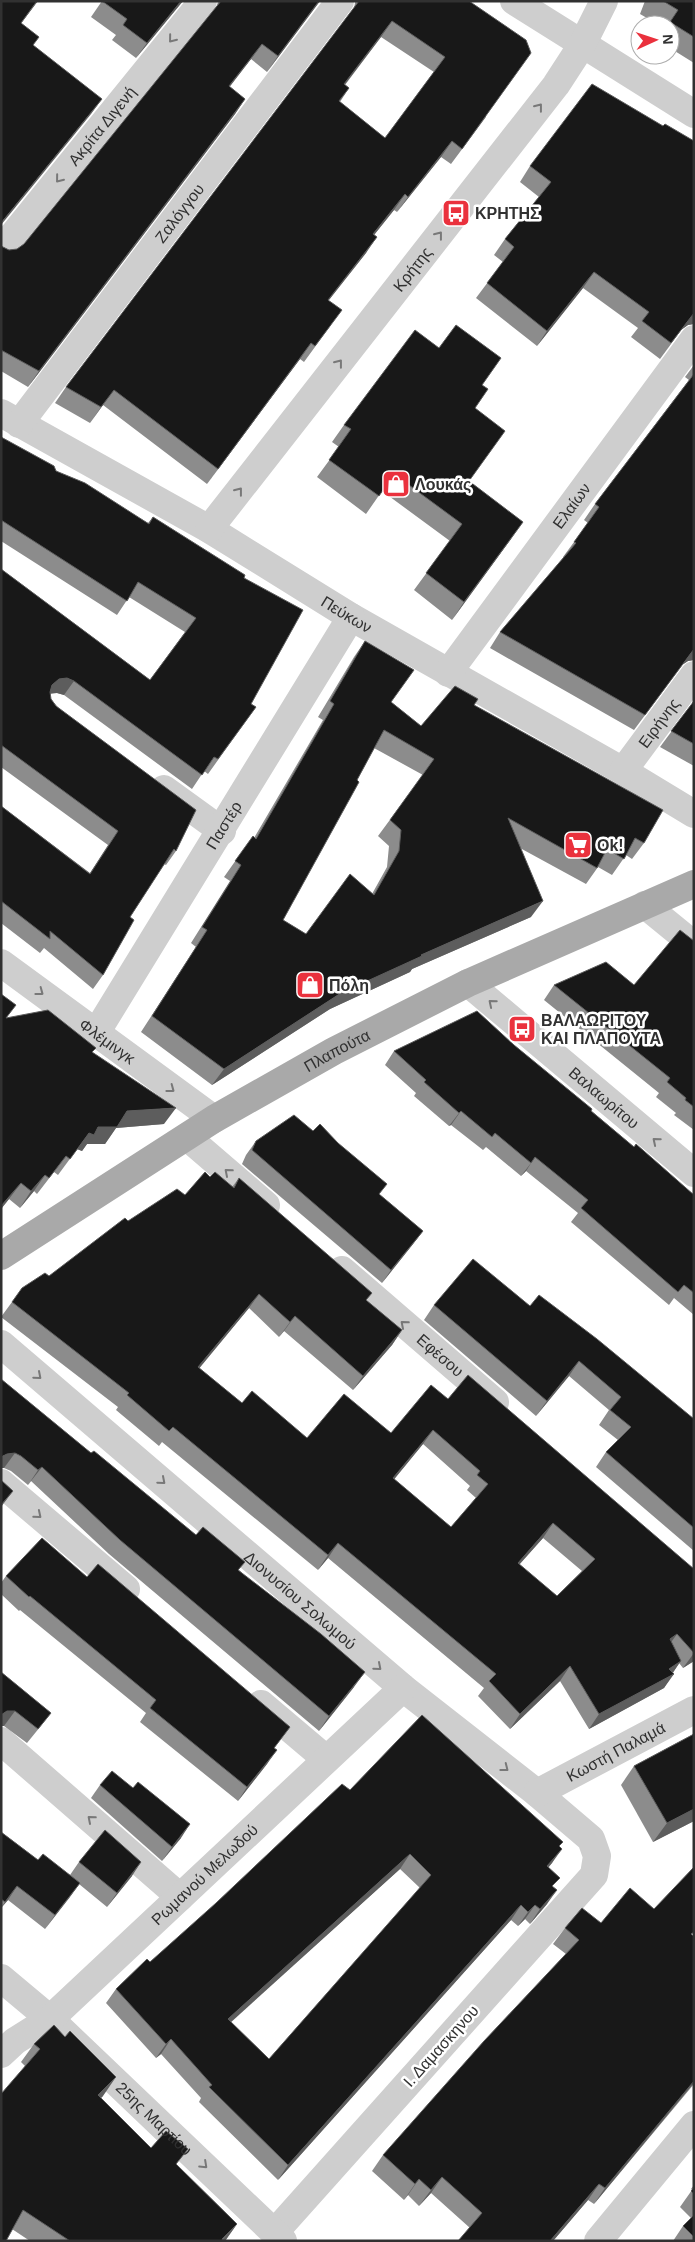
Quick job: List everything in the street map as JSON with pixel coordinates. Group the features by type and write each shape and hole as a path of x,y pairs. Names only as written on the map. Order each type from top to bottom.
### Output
{"main road":[{"name":"Πλαπούτα","path":"1,1256 214,1119 334,1051 468,983 694,884"}],"street":[{"name":"Ακρίτα Διγενή","path":"1,250 203,1"},
{"name":"Ζαλόγγου","path":"10,418 340,1"},
{"path":"514,1 694,114"},
{"name":"Κρήτης","path":"208,529 556,85 582,45 604,1"},
{"name":"Ελαίων","path":"448,673 694,339"},
{"name":"Πεύκων","path":"10,418 208,529 351,617 623,771 694,814"},
{"name":"Παστέρ","path":"96,1033 222,831 351,617"},
{"name":"Ειρήνης","path":"623,771 694,676"},
{"path":"142,772 222,831"},
{"path":"645,905 694,945"},
{"name":"Φλέμινγκ","path":"1,963 214,1119"},
{"name":"Βαλαωρίτου","path":"468,983 694,1173"},
{"path":"187,1137 285,1221"},
{"name":"Εφέσου","path":"323,1254 512,1416"},
{"name":"Διονυσίου Σολωμού","path":"1,1344 403,1688 537,1793 591,1839 597,1856"},
{"path":"1,1483 145,1605"},
{"path":"243,1688 326,1759"},
{"name":"Ρωμανού Μελωδού","path":"1,2054 15,2041 50,2020 403,1688"},
{"name":"Κωστή Παλαμά","path":"537,1793 694,1710"},
{"path":"1,1741 180,1897"},
{"name":"Ι. Δαμασκηνου","path":"279,2236 594,1875 597,1856"},
{"name":"25ης Μαρτίου","path":"1,1978 50,2020 279,2236"},
{"path":"611,2236 694,2125"}],"building":[{"path":"1,1 37,1 21,23 39,37 33,45 102,99 1,223"},
{"path":"102,1 181,1 147,43 123,25 127,19"},
{"path":"221,1 319,1 278,56 262,44 229,86 245,99 39,371 1,350 1,246 9,250 17,249 24,244"},
{"path":"359,1 469,1 526,40 531,53 462,149 452,141 408,197 405,194 373,234 377,237 328,300 342,310 315,346 311,343 218,469 114,390 101,407 66,387","holes":["392,21 445,57 385,138 339,101 349,88 344,84"]},
{"path":"663,1 694,1 694,37 680,28 680,15 675,15 678,10"},
{"path":"592,84 663,126 665,124 694,141 694,313 671,343 642,321 649,312 594,272 547,331 487,283 514,247 505,239 551,182 530,166"},
{"path":"456,325 501,358 482,385 488,389 475,408 505,431 469,481 523,522 464,602 426,573 462,524 394,474 379,496 329,460 351,429 344,425 415,330 439,348"},
{"path":"694,374 694,649 645,715 500,632 576,543 574,542 599,507 595,504"},
{"path":"1,437 54,466 56,471 85,483 149,524 153,517 245,575 244,578 303,610 251,704 256,707 218,759 214,757 202,775 74,681 67,678 59,679 52,685 51,699 56,706 196,810 176,851 174,849 130,917 134,920 103,975 50,931 50,939 1,901 1,806 90,874 118,831 1,745 1,569 150,680 196,618 138,582 127,601 1,520"},
{"path":"365,641 414,670 391,702 421,726 455,686 478,699 474,705 663,810 644,843 635,838 624,859 607,849 597,868 508,818 543,901 341,993 224,1069 152,1016 207,930 202,927 241,865 235,861 253,836 256,839 334,704 330,701","holes":["384,730 434,759 390,820 401,830 399,851 374,895 350,874 306,934 283,920 359,782 357,780"]},
{"path":"694,701 694,744 671,731"},
{"path":"680,930 694,941 694,1107 667,1082 670,1078 554,985 606,962 634,985"},
{"path":"1,994 16,1005 6,1018 48,1010 96,1048 92,1052 176,1108 127,1111 117,1127 98,1127 94,1135 89,1133 70,1159 66,1156 49,1178 45,1175 31,1191 21,1183 1,1206"},
{"path":"477,1011 514,1045 592,1109 591,1111 634,1147 636,1144 694,1195 694,1293 684,1285 678,1292 581,1208 588,1200 535,1157 531,1163 495,1133 492,1137 461,1111 459,1113 424,1082 426,1080 394,1051"},
{"path":"294,1115 313,1131 320,1124 338,1143 387,1184 379,1194 423,1231 391,1270 252,1150 256,1141"},
{"path":"205,1172 210,1177 215,1172 234,1188 239,1178 372,1293 366,1300 402,1330 363,1376 295,1316 290,1322 259,1294 198,1367 242,1403 252,1391 307,1438 344,1394 391,1433 431,1385 448,1399 468,1375 694,1569 694,1653 677,1634 670,1639 681,1661 669,1669 674,1674 599,1714 570,1666 520,1714 489,1681 496,1674 338,1543 328,1555 173,1427 169,1431 127,1395 129,1393 12,1302 22,1288 45,1273 49,1276 125,1218 128,1221 177,1189 185,1195","holes":["433,1430 480,1471 477,1475 488,1484 451,1527 393,1478","553,1523 595,1559 557,1596 518,1563"]},
{"path":"473,1259 530,1306 539,1295 597,1339 694,1419 694,1528 606,1452 631,1427 610,1410 621,1397 579,1361 547,1401 434,1305"},
{"path":"1,1379 91,1453 94,1451 196,1535 203,1527 245,1562 238,1570 321,1634 365,1672 329,1716 120,1540 42,1467 38,1470 15,1453 1,1457"},
{"path":"1,1480 13,1491 1,1505"},
{"path":"42,1538 87,1577 98,1564 290,1727 274,1748 277,1750 247,1787 150,1708 156,1700 29,1597 6,1576"},
{"path":"1,1672 51,1713 38,1729 15,1711 7,1711 1,1715"},
{"path":"422,1715 563,1842 559,1846 562,1849 547,1866 560,1878 552,1886 557,1890 540,1909 535,1905 528,1912 521,1905 288,2165 209,2087 212,2085 171,2039 166,2044 116,1989 147,1959 150,1962 216,1903 342,1784 350,1790","holes":["410,1854 431,1875 269,2059 228,2019"]},
{"path":"694,1734 694,1809 667,1823 634,1766"},
{"path":"112,1771 133,1788 138,1782 190,1824 172,1847 100,1785"},
{"path":"105,1830 141,1862 117,1893 79,1862"},
{"path":"1,1832 38,1860 43,1854 80,1883 55,1915 17,1886 5,1902 1,1899"},
{"path":"694,1867 694,1932 691,1934 694,1937 694,2081 605,2188 599,2184 550,2241 458,2241 482,2213 442,2177 431,2190 419,2179 415,2184 383,2155 484,2041 579,1940 565,1928 582,1908 601,1923 630,1888 654,1909"},
{"path":"54,2025 65,2037 70,2031 116,2077 98,2095 151,2148 166,2131 188,2149 176,2164 237,2224 222,2239 223,2241 70,2241 23,2210 6,2241 1,2241 1,2094 40,2049 34,2044"},
{"path":"694,2215 694,2237 683,2226"}],"place":[{"name":"ΚΡΗΤΗΣ","path":"456,213"},
{"name":"Λουκάς","path":"396,484"},
{"name":"Ok!","path":"578,845"},
{"name":"Πόλη","path":"310,985"},
{"name":"ΒΑΛΑΩΡΙΤΟΥ ΚΑΙ ΠΛΑΠΟΥΤΑ","path":"522,1029"}]}
